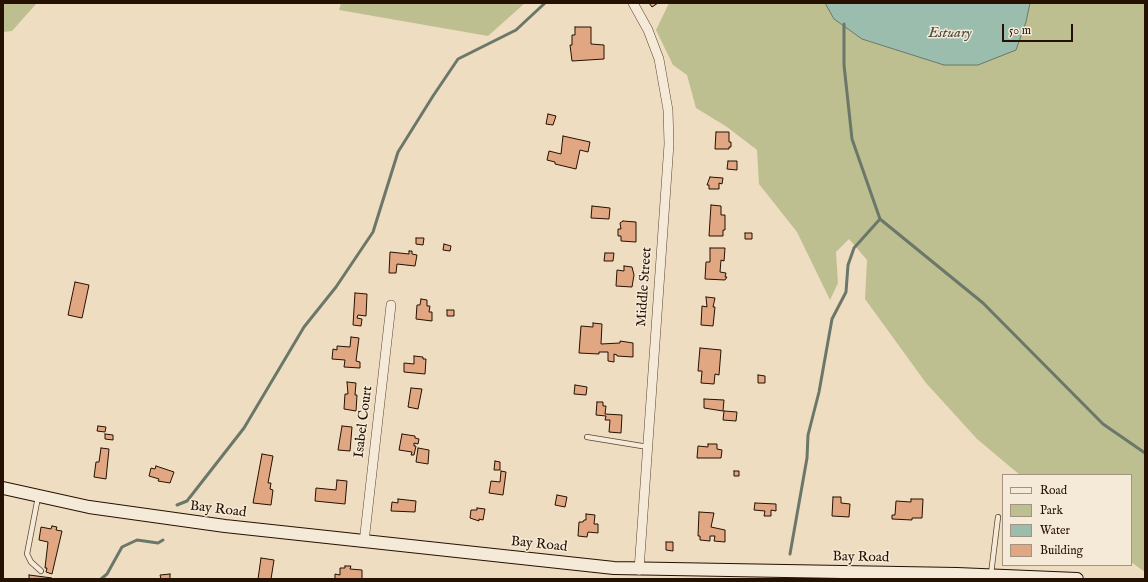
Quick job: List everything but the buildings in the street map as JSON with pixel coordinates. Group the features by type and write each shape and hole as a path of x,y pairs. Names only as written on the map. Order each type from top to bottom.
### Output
{"main road":[{"name":"Bay Road","path":"3,488 38,497 144,516 639,574 991,576 1077,579"}],"street":[{"name":"Middle Street","path":"633,3 646,25 656,50 665,88 669,121 668,174 639,574"},
{"name":"Isabel Court","path":"364,542 391,305"}],"lane":[{"path":"587,437 648,447"},
{"path":"38,497 27,554 31,562 41,571"},
{"path":"991,576 998,517"}],"green space":[{"path":"3,3 37,3 12,31 3,32"},
{"path":"341,3 525,3 488,36 339,10"},
{"path":"669,3 825,3 834,19 865,40 889,47 1026,22 1030,3 1145,3 1145,572 1132,563 1132,474 1019,474 977,439 926,383 865,299 867,260 849,239 836,252 838,283 830,300 797,232 759,184 757,150 727,127 696,108 687,75 673,65 656,30"}],"water":[{"name":"Estuary","path":"825,3 1030,3 1026,22 1016,50 978,65 944,65 862,39 834,19"}],"waterway":[{"path":"177,505 187,501 244,428 304,327 336,287 373,232 398,152 458,59 516,30 545,3"},
{"path":"844,24 844,65 852,139 880,219 983,303 1103,424 1145,453"},
{"path":"790,554 807,458 808,435 819,392 832,319 846,292 848,265 854,248 880,219"},
{"path":"101,579 107,574 122,547 137,540 158,543 163,540"}]}
